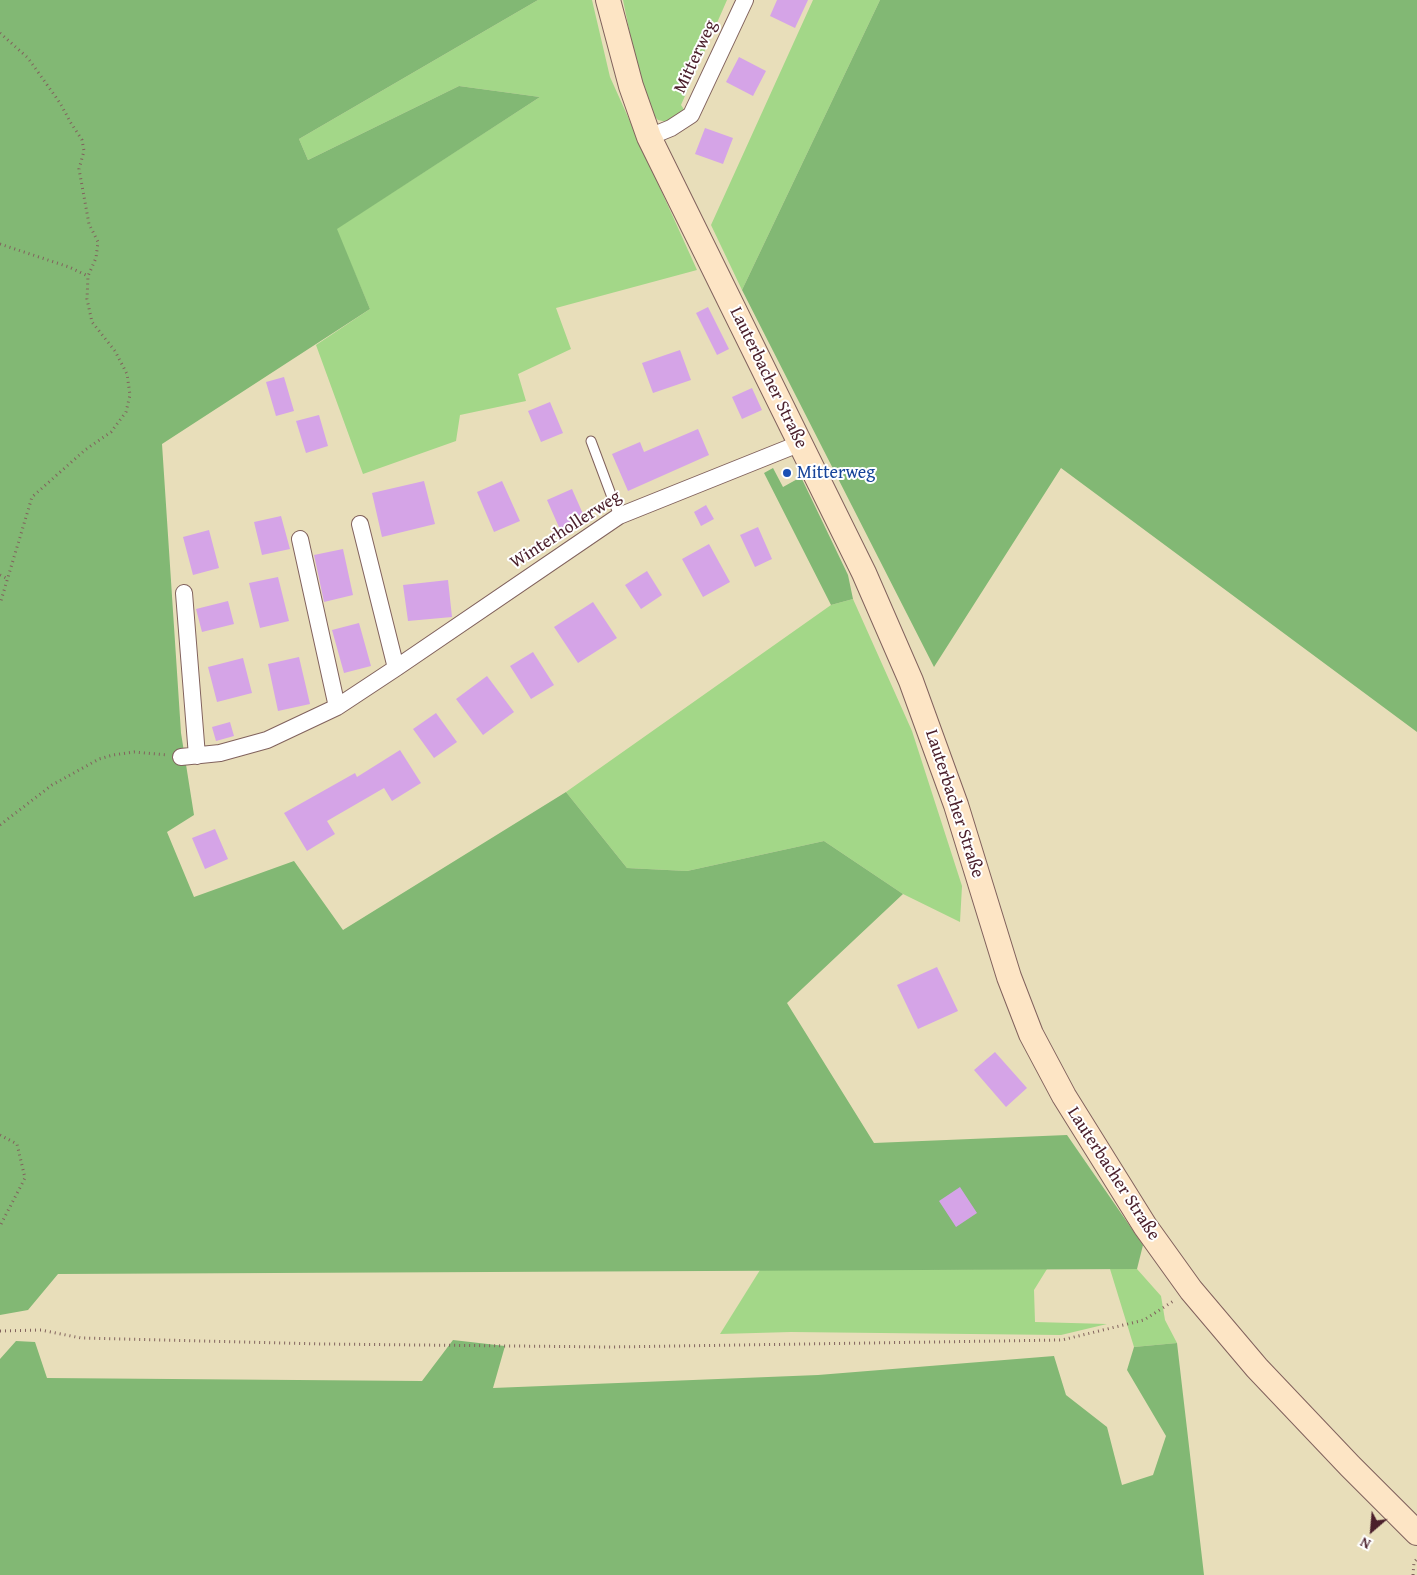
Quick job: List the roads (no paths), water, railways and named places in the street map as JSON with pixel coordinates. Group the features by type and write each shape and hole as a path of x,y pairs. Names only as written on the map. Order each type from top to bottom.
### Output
{"street":[{"name":"Lauterbacher Straße","path":"608,0 631,86 649,137 864,573 911,681 962,821 1009,977 1031,1034 1064,1096 1135,1211 1192,1290 1257,1368 1417,1533"},
{"name":"Mitterweg","path":"649,137 671,128 691,115 745,0"},
{"name":"Winterhollerweg","path":"184,594 189,757 220,753 267,740 337,707 619,516 801,443"},
{"path":"360,524 396,668"},
{"path":"300,538 337,707"}],"lane":[{"path":"592,441 619,516"}],"place":[{"name":"Mitterweg","path":"787,473"}]}
